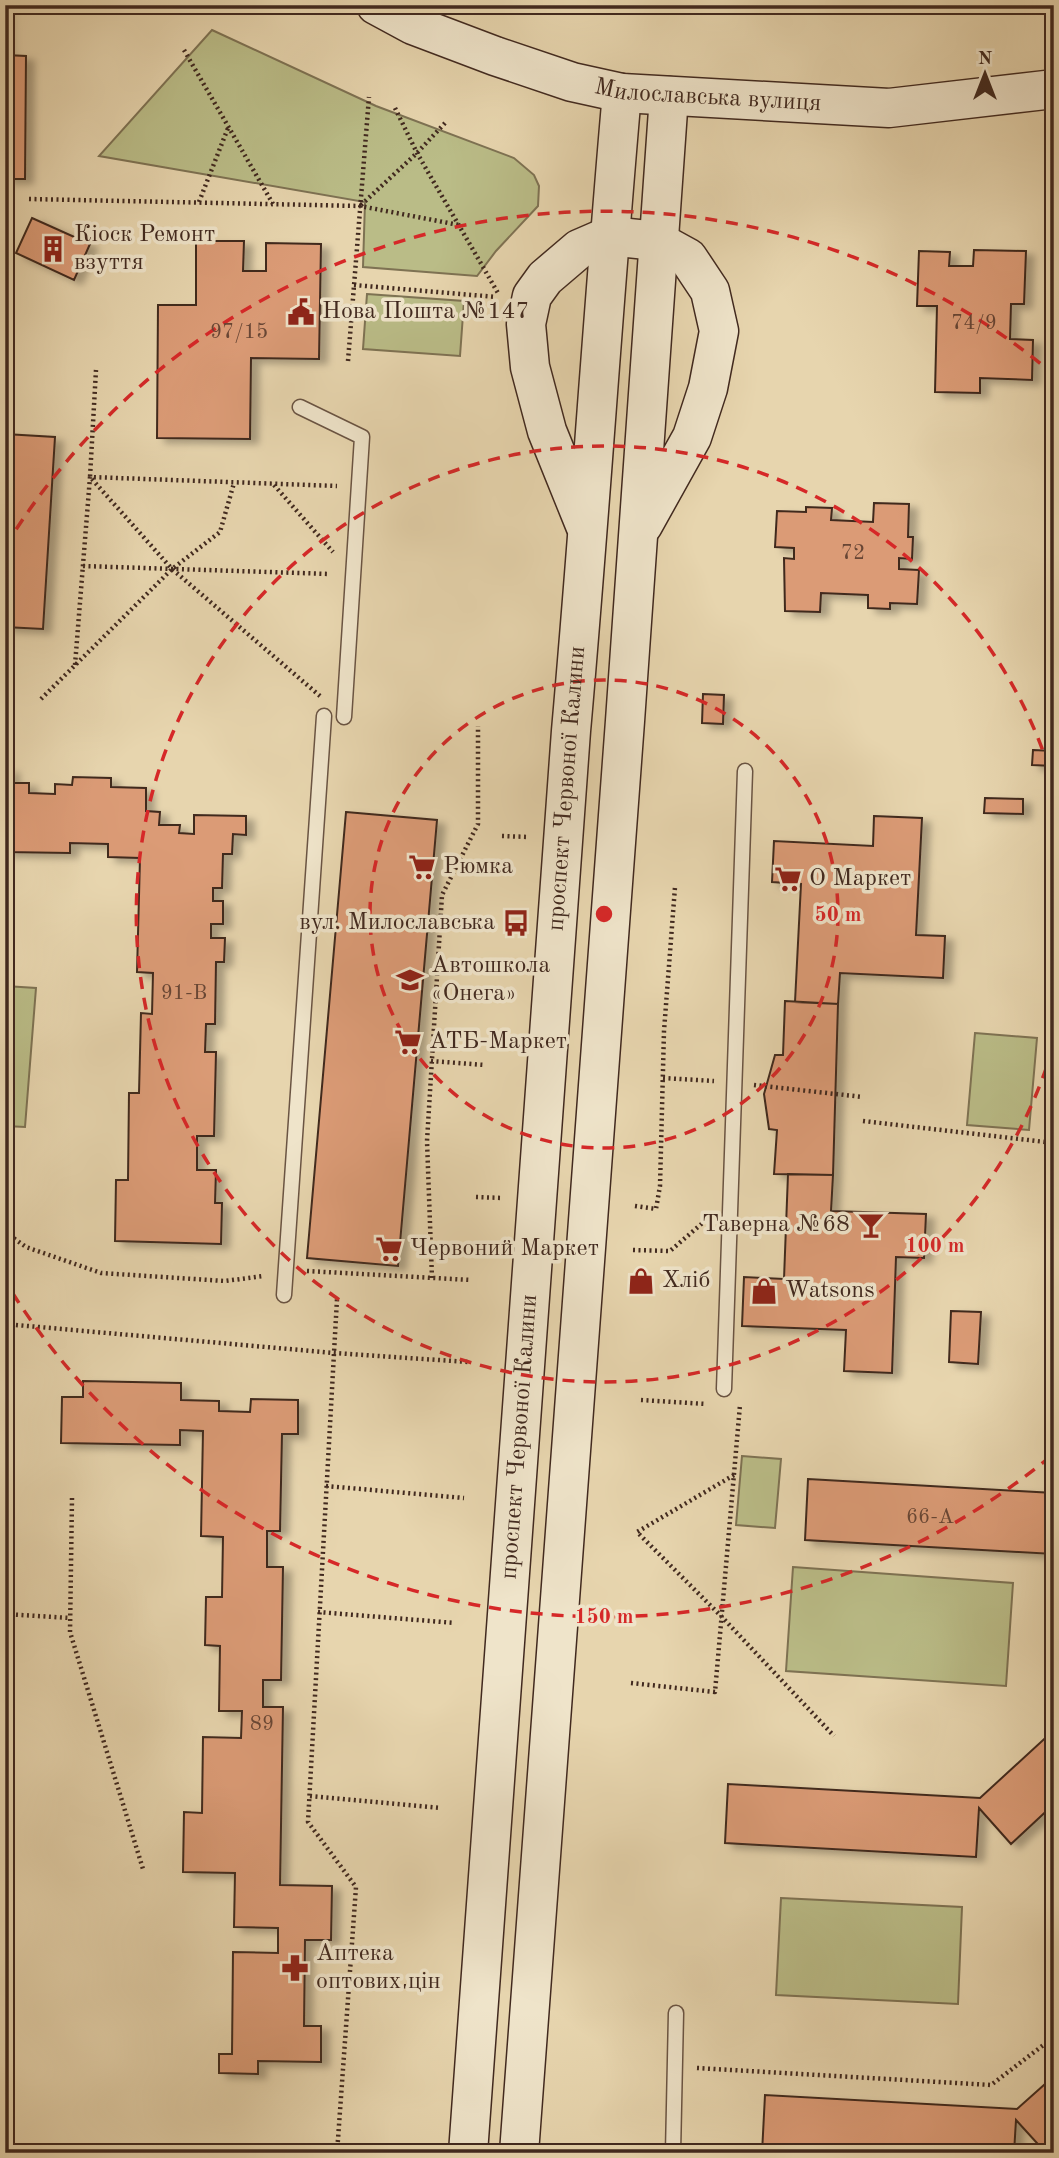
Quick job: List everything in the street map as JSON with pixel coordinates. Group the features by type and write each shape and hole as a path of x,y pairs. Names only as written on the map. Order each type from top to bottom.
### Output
{"main road":[{"name":"Милославська вулиця","path":"376,5 413,25 495,56 572,82 622,93 889,108 1054,89"},
{"name":"проспект Червоної Калини","path":"468,2153 570,745 622,93"},
{"name":"проспект Червоної Калини","path":"519,2153 669,96"},
{"path":"588,534 547,431 530,367 526,324 532,296 545,278 579,249 609,236 657,241 688,258 710,291 719,331 708,388 692,437 638,535"}],"lane":[{"path":"300,407 362,437 344,717"},
{"path":"284,1295 324,716"},
{"path":"724,1389 745,771"},
{"path":"673,2153 676,2013"}],"path":[{"path":"184,50 273,204"},
{"path":"348,361 369,97"},
{"path":"354,285 500,297 417,153 396,108"},
{"path":"360,206 445,123"},
{"path":"199,202 228,127"},
{"path":"29,199 360,206 459,225"},
{"path":"75,665 96,370"},
{"path":"90,477 359,487"},
{"path":"90,477 172,569 344,717"},
{"path":"41,699 172,569 220,533 234,482"},
{"path":"273,484 353,575"},
{"path":"83,566 353,575"},
{"path":"432,1278 427,1141 442,895 478,824 478,726"},
{"path":"502,836 534,838"},
{"path":"635,1206 656,1209 660,1186 663,1078 675,887"},
{"path":"431,1061 485,1065"},
{"path":"663,1078 863,1097"},
{"path":"863,1121 1054,1143"},
{"path":"477,1197 507,1198"},
{"path":"633,1250 670,1251 730,1198"},
{"path":"5,1232 26,1247 101,1273 225,1280 302,1271 471,1280"},
{"path":"337,1299 318,1612 309,1822 356,1887 337,2153"},
{"path":"5,1324 468,1362"},
{"path":"641,1400 715,1404"},
{"path":"631,1683 715,1692 740,1406 728,1405"},
{"path":"734,1475 636,1532 722,1617 834,1736"},
{"path":"326,1486 464,1498"},
{"path":"72,1498 70,1632 143,1869"},
{"path":"318,1612 455,1623"},
{"path":"5,1614 70,1618"},
{"path":"310,1796 441,1808"},
{"path":"349,1982 428,1988"},
{"path":"675,2067 991,2085 1054,2037"}],"green space":[{"path":"212,30 376,106 514,158 534,175 539,186 538,206 496,251 477,276 363,267 365,202 99,156"},
{"path":"367,294 464,301 460,356 363,349"},
{"path":"5,986 36,988 25,1127 5,1126"},
{"path":"975,1033 1037,1038 1029,1130 967,1125"},
{"path":"742,1456 781,1459 775,1528 736,1525"},
{"path":"793,1567 1013,1583 1006,1686 786,1671"},
{"path":"781,1898 962,1907 958,2004 776,1995"}],"building":[{"path":"5,5 6,55 26,56 25,179 5,179"},
{"name":"Кіоск Ремонт взуття","path":"32,218 90,244 74,280 16,253"},
{"path":"196,241 244,241 243,271 266,271 266,243 321,244 319,359 251,358 250,439 157,438 158,305 196,305"},
{"path":"974,250 1026,251 1024,304 1011,304 1010,339 1033,340 1032,380 980,378 980,393 935,392 937,306 917,306 919,251 950,252 949,266 973,266"},
{"path":"5,434 55,437 43,629 5,627"},
{"path":"874,503 909,504 908,537 913,537 912,559 899,558 899,569 919,570 917,604 890,603 890,609 868,608 868,595 821,593 820,612 785,611 784,558 794,559 794,548 775,547 777,511 806,512 806,507 832,508 831,520 873,522"},
{"path":"703,694 724,695 723,724 702,723"},
{"path":"1033,750 1054,751 1054,766 1032,765"},
{"path":"5,769 11,769 11,783 29,783 29,793 55,794 55,784 72,785 73,777 111,778 111,787 146,788 146,811 160,812 159,825 180,825 179,833 194,834 194,815 246,816 246,835 233,834 232,854 223,854 222,888 213,888 213,901 223,901 223,924 211,924 211,938 225,938 224,962 216,962 215,1024 206,1024 205,1052 216,1052 214,1136 197,1136 197,1170 216,1170 215,1203 222,1203 221,1244 115,1241 116,1180 128,1180 129,1093 139,1093 141,1013 152,1014 153,973 137,972 140,858 108,857 108,844 70,843 70,853 5,852"},
{"path":"985,798 1023,799 1023,814 984,813"},
{"path":"346,812 437,820 398,1266 307,1258"},
{"path":"874,816 922,818 916,935 945,936 943,978 840,973 838,1004 795,1002 801,884 772,882 774,841 873,846"},
{"path":"785,1001 838,1004 833,1175 774,1174 777,1130 769,1129 764,1094 775,1055 783,1055"},
{"path":"788,1174 833,1175 831,1211 926,1214 924,1258 896,1257 892,1373 844,1371 846,1330 742,1326 744,1277 784,1279"},
{"path":"951,1311 981,1312 978,1364 949,1362"},
{"path":"83,1381 181,1383 181,1400 219,1401 219,1411 250,1412 251,1399 298,1400 298,1434 282,1434 280,1531 267,1531 267,1567 283,1567 281,1680 263,1680 263,1707 283,1707 280,1885 332,1886 331,1940 305,1940 304,2026 321,2026 321,2062 258,2061 258,2074 219,2073 219,2054 232,2054 233,1952 278,1953 278,1928 234,1927 235,1873 183,1872 184,1812 202,1813 203,1737 241,1738 242,1711 219,1711 220,1646 205,1645 206,1597 222,1597 223,1537 201,1536 203,1431 180,1430 180,1445 61,1443 62,1397 83,1397"},
{"path":"808,1479 1054,1493 1054,1554 805,1540"},
{"path":"1054,1730 1054,1804 1011,1844 979,1808 976,1857 725,1843 728,1784 980,1798"},
{"path":"1054,2076 1054,2150 1051,2153 1046,2153 1016,2120 1014,2153 762,2153 765,2095 1017,2109"}],"place":[{"name":"Кіоск Ремонт взуття","path":"53,249"},
{"name":"Нова Пошта №147","path":"301,312"},
{"name":"Рюмка","path":"422,867"},
{"name":"О Маркет","path":"788,879"},
{"name":"вул. Милославська","path":"516,923"},
{"name":"Автошкола «Онега»","path":"410,980"},
{"name":"АТБ-Маркет","path":"408,1042"},
{"name":"Таверна №68","path":"871,1225"},
{"name":"Червоний Маркет","path":"389,1249"},
{"name":"Хліб","path":"641,1281"},
{"name":"Watsons","path":"764,1291"},
{"name":"Аптека оптових цін","path":"295,1968"}]}
